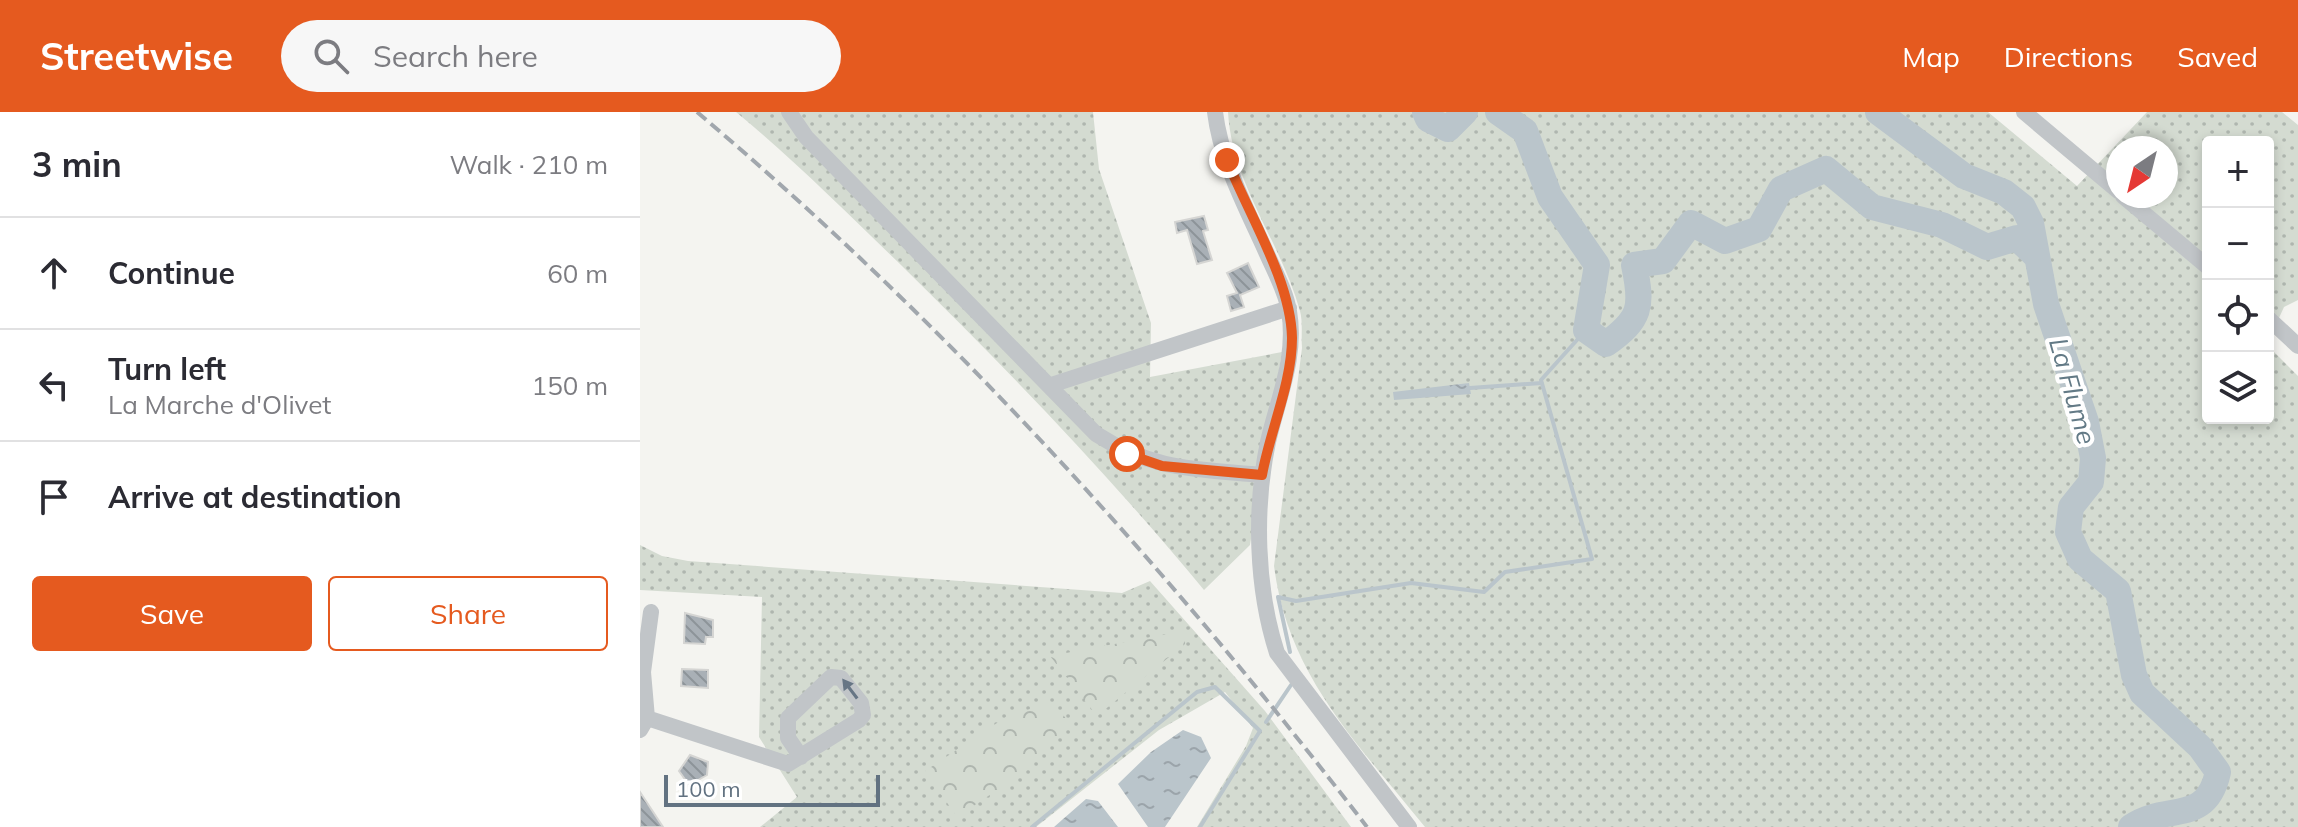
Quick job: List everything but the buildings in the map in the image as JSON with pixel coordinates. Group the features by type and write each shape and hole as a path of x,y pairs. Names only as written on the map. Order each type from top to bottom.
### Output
{"street":[{"path":"789,112 806,137 1096,434 1127,454 1162,466 1262,475"},
{"path":"1215,112 1227,160 1289,308 1292,340 1287,372 1262,475 1263,588 1268,624 1277,653 1409,827"},
{"path":"2024,112 2106,181"},
{"path":"2137,208 2202,262"},
{"path":"1051,385 1289,308"},
{"path":"2274,324 2298,346"},
{"path":"651,612 642,672 643,724 788,764 801,757 863,715 861,703 841,678 831,677 788,718 788,738 801,757"}],"green space":[{"path":"736,112 1093,112 1099,169 1151,323 1150,377 1282,352 1250,545 1204,590 1095,464 980,344 820,187"},
{"path":"1228,112 1988,112 2077,186 2106,155 2106,208 2178,208 2178,136 2124,136 2147,112 2282,112 2298,125 2298,300 2284,307 2274,329 2274,136 2202,136 2202,424 2274,424 2274,352 2298,376 2298,827 1425,827 1330,707 1294,642 1282,605 1274,566 1302,348 1301,320 1292,286 1238,164"},
{"path":"640,545 662,556 688,561 1122,593 1150,581 1265,711 1351,827 1197,827 1246,746 1253,728 1225,692 1159,730 1036,827 760,827 797,797 759,737 762,597 640,590"},
{"path":"1184,631 1185,644 1097,716 1050,656"},
{"path":"1048,703 1071,722 1027,770 957,817 925,771 1006,717"}],"water":[{"path":"1469,383 1471,394 1394,400 1393,392"},
{"path":"1183,730 1201,737 1211,758 1165,827 1148,827 1118,784 1151,752"},
{"path":"1086,799 1098,801 1118,827 1054,827"}],"waterway":[{"path":"1425,112 1428,119 1448,129 1465,112"},
{"path":"1498,112 1525,131 1550,197 1597,265 1586,330 1606,344 1626,327 1636,311 1638,292 1634,265 1663,261 1691,223 1725,241 1759,229 1781,189 1826,169 1872,207 1942,225 1987,247 2017,238 2037,257"},
{"name":"La Flume","path":"1878,112 1964,176 2004,192 2023,207 2031,223 2046,304 2086,422 2093,458 2091,482 2071,507 2068,532 2080,559 2118,591 2134,675 2142,693 2200,747 2218,772 2212,789 2195,807 2145,820 2131,827"},
{"path":"1290,652 1278,597 1296,601 1411,583 1484,592 1505,572 1592,559 1541,380 1586,330"},
{"path":"1470,388 1542,383"},
{"path":"1266,722 1291,685"},
{"path":"1032,827 1197,692 1215,687 1260,731 1200,827"}],"railway":[{"path":"697,112 790,193 879,277 967,363 1051,452 1213,635 1367,827"}],"route":[{"path":"1127,454 1162,466 1262,475 1287,372 1292,340 1289,308 1227,160"}]}
